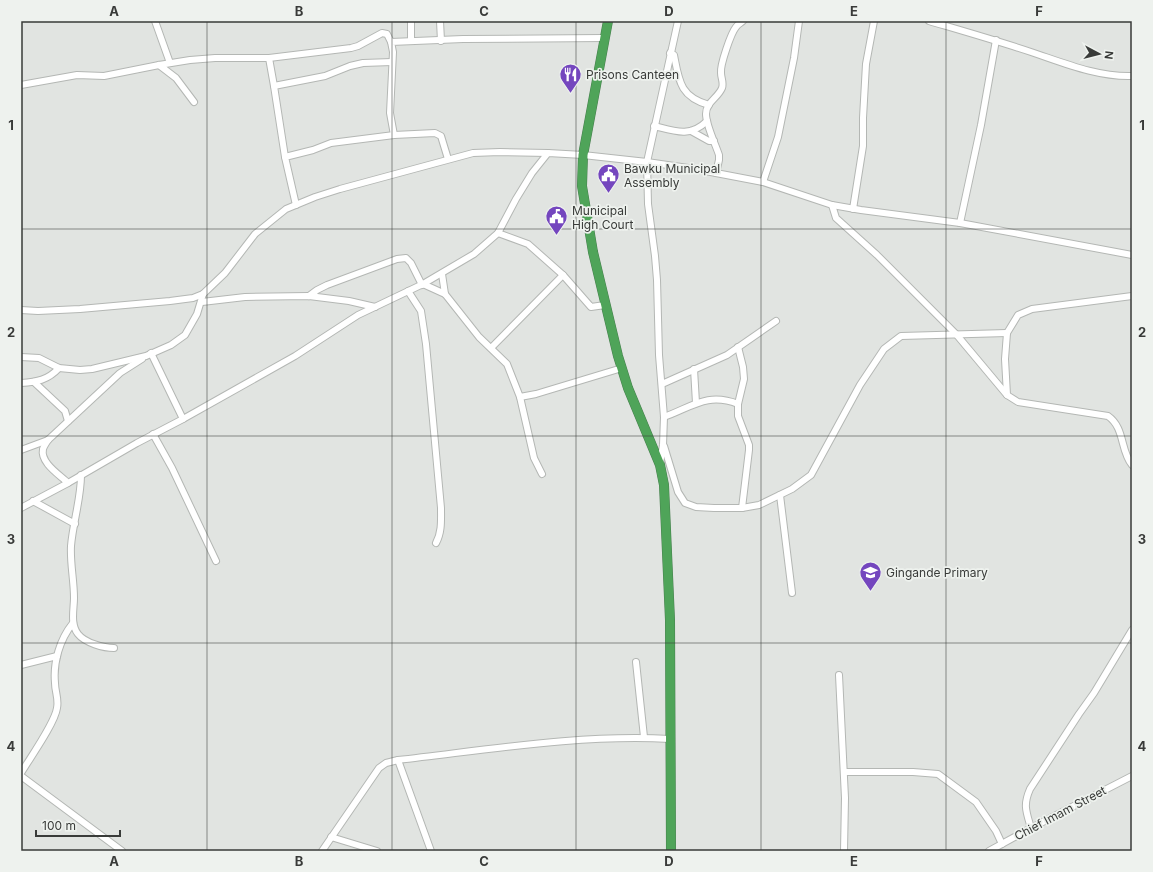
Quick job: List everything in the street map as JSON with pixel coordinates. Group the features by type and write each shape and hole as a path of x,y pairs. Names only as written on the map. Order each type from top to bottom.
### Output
{"highway":[{"path":"608,21 583,155 582,186 593,252 605,305 622,368 660,466 664,485 670,620 671,851"}],"street":[{"path":"155,21 170,63"},
{"path":"411,21 411,41"},
{"path":"440,21 442,40"},
{"path":"660,466 663,445 664,417 659,355 657,280 648,204 647,162 678,21"},
{"path":"716,173 719,160 707,121 706,112 709,105 722,88 723,83 721,74 724,58 736,26 743,21"},
{"path":"763,182 778,137 794,58 799,21"},
{"path":"853,209 863,146 866,64 874,21"},
{"path":"929,21 996,40 1094,72 1111,75 1132,76"},
{"path":"21,85 77,75 104,76 170,63 215,58 269,58 351,48 358,46 382,33 387,34 391,42 393,52 390,113 394,135"},
{"path":"391,42 463,39 604,38"},
{"path":"960,223 996,40"},
{"path":"670,53 674,55 677,70 684,90 694,99 709,105"},
{"path":"269,58 285,157 296,205"},
{"path":"274,86 325,76 350,66 363,63 392,62"},
{"path":"159,65 176,78 194,102"},
{"path":"654,126 680,131 691,131 701,127 707,121"},
{"path":"691,131 714,141"},
{"path":"285,157 313,150 331,143 394,135 438,134 442,139 448,159"},
{"path":"21,310 38,311 80,309 193,298 203,294 225,273 255,234 286,209 340,189 473,153 548,153 647,162 763,182 832,205 960,223 1132,255"},
{"path":"21,508 295,356 358,315 423,285 474,254 498,233 516,199 548,153"},
{"path":"832,205 836,218 877,254 956,334 1007,396 1018,402 1108,416 1114,421 1120,431 1125,449 1132,465"},
{"path":"498,233 528,244 563,275 591,307 605,305"},
{"path":"309,296 327,285 397,259 406,258 411,262 423,285 445,294 479,337 507,364 520,397 534,458 542,474"},
{"path":"442,274 445,294"},
{"path":"491,348 563,275"},
{"path":"408,291 421,311 426,344 441,508 441,528 436,543"},
{"path":"68,483 48,465 44,458 43,450 48,440 120,373 148,355 171,345 185,335 191,327 202,302 203,294"},
{"path":"202,302 245,297 309,296 349,301 375,307"},
{"path":"1007,396 1005,359 1007,332 1018,315 1032,309 1132,296"},
{"path":"662,384 718,360 776,321"},
{"path":"663,445 678,492 685,502 696,507 742,508 759,505 792,489 811,475 860,385 884,349 901,336 1007,332"},
{"path":"738,347 744,367 744,379 738,404 738,416 749,446 742,508"},
{"path":"148,355 183,419"},
{"path":"21,357 39,358 59,368 80,370 92,369 148,355"},
{"path":"21,383 44,380 53,375 59,368"},
{"path":"520,397 536,394 622,368"},
{"path":"694,369 696,403"},
{"path":"34,382 65,411 68,421"},
{"path":"664,417 696,403 712,399 729,400 738,404"},
{"path":"153,434 172,468 216,562"},
{"path":"21,450 48,440"},
{"path":"81,475 81,486 71,545 74,594 73,623 78,634 84,639 106,648 114,648"},
{"path":"780,495 792,593"},
{"path":"33,501 75,524"},
{"path":"73,623 65,633 57,656 54,671 57,708 52,722 21,774 122,851"},
{"path":"1031,828 1025,808 1026,799 1030,789 1094,693 1132,630"},
{"path":"21,665 57,656"},
{"path":"636,662 644,737"},
{"path":"839,675 844,772 844,851"},
{"path":"322,851 379,768 386,763 398,760 562,741 623,737 670,739"},
{"path":"398,760 431,851"},
{"path":"844,772 913,772 938,774 976,802 996,831 1002,844"},
{"name":"Chief Imam Street","path":"989,851 1132,776"},
{"path":"331,837 377,851"}],"place":[{"name":"Prisons Canteen","path":"570,94"},
{"name":"Bawku Municipal Assembly","path":"608,194"},
{"name":"Municipal High Court","path":"556,236"},
{"name":"Gingande Primary","path":"871,592"}]}
